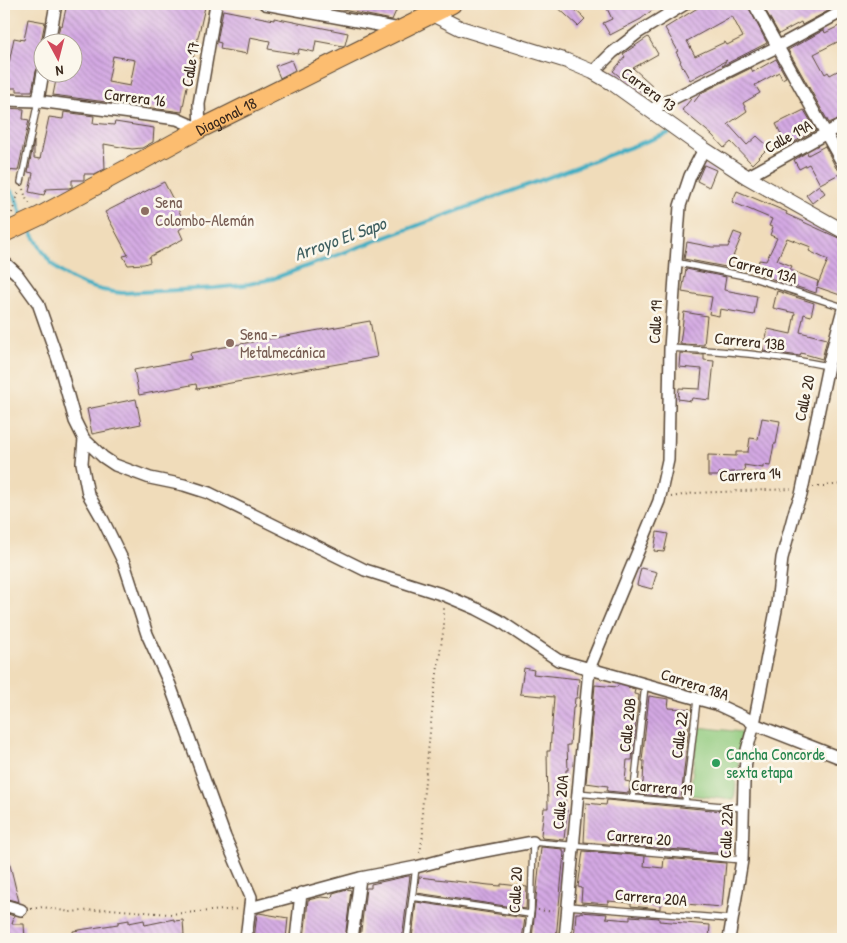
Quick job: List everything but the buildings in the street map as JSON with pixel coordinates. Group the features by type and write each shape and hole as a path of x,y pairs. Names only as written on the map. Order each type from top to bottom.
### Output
{"main road":[{"name":"Diagonal 18","path":"10,229 37,217 200,129 400,29 427,9 452,4"}],"street":[{"path":"51,32 56,4"},
{"name":"Calle 17","path":"200,129 199,104 216,4"},
{"path":"265,4 400,29"},
{"path":"594,72 612,53 639,32 685,4"},
{"path":"754,4 843,164"},
{"name":"Carrera 13","path":"427,9 460,28 567,61 594,72 747,177 843,231"},
{"path":"650,110 778,47 843,12"},
{"path":"38,101 41,82"},
{"name":"Carrera 16","path":"4,100 38,101 177,119 200,129"},
{"name":"Calle 19A","path":"747,177 843,124"},
{"name":"Calle 19","path":"589,669 660,501 668,460 674,262 680,206 690,176 704,149"},
{"path":"4,262 17,274 38,303 58,360 75,421 84,439 82,463 88,494 104,520 124,563 147,634 170,685 225,837 250,897 246,939"},
{"name":"Calle 20","path":"754,724 777,605 782,558 802,492 828,366 843,308"},
{"name":"Carrera 18A","path":"84,439 114,465 150,478 210,493 365,570 444,595 500,621 558,660 716,704 746,718 754,724 843,759"},
{"name":"Calle 20A","path":"565,939 589,669"},
{"name":"Calle 22A","path":"729,939 742,860 746,758 754,724"},
{"path":"250,908 301,892 360,878 533,842"},
{"path":"352,939 360,878"},
{"path":"296,939 301,892"},
{"path":"4,905 21,910"}],"lane":[{"path":"21,182 38,101"},
{"name":"Carrera 13A","path":"674,262 750,278 843,308"},
{"name":"Carrera 13B","path":"670,348 792,359 828,366"},
{"name":"Calle 20B","path":"633,798 645,685"},
{"name":"Calle 22","path":"685,803 697,700"},
{"name":"Carrera 19","path":"577,793 744,808"},
{"name":"Carrera 20","path":"533,842 742,860"},
{"name":"Calle 20","path":"528,939 531,912 533,842"},
{"path":"407,939 416,867"},
{"path":"412,897 531,912"},
{"name":"Carrera 20A","path":"568,910 731,920"}],"path":[{"path":"21,182 27,201 37,217"},
{"path":"15,206 18,194"},
{"name":"Carrera 14","path":"660,501 695,493 802,492 843,484"},
{"path":"416,867 420,857 423,834 422,810 434,694 444,626 444,595"},
{"path":"21,910 43,907 70,912 109,909 169,914 250,908"},
{"path":"531,912 568,910"}],"green space":[{"name":"Cancha Concorde sexta etapa","path":"698,727 742,732 734,800 690,795"}],"waterway":[{"name":"Arroyo El Sapo","path":"30,230 48,259 58,270 74,280 93,288 122,293 244,285 272,279 669,133"},
{"name":"Arroyo El Sapo","path":"4,183 15,196 23,219"}],"place":[{"name":"Sena Colombo-Alemán","path":"145,211"},
{"name":"Sena - Metalmecánica","path":"230,343"},
{"name":"Cancha Concorde sexta etapa","path":"716,763"}]}
